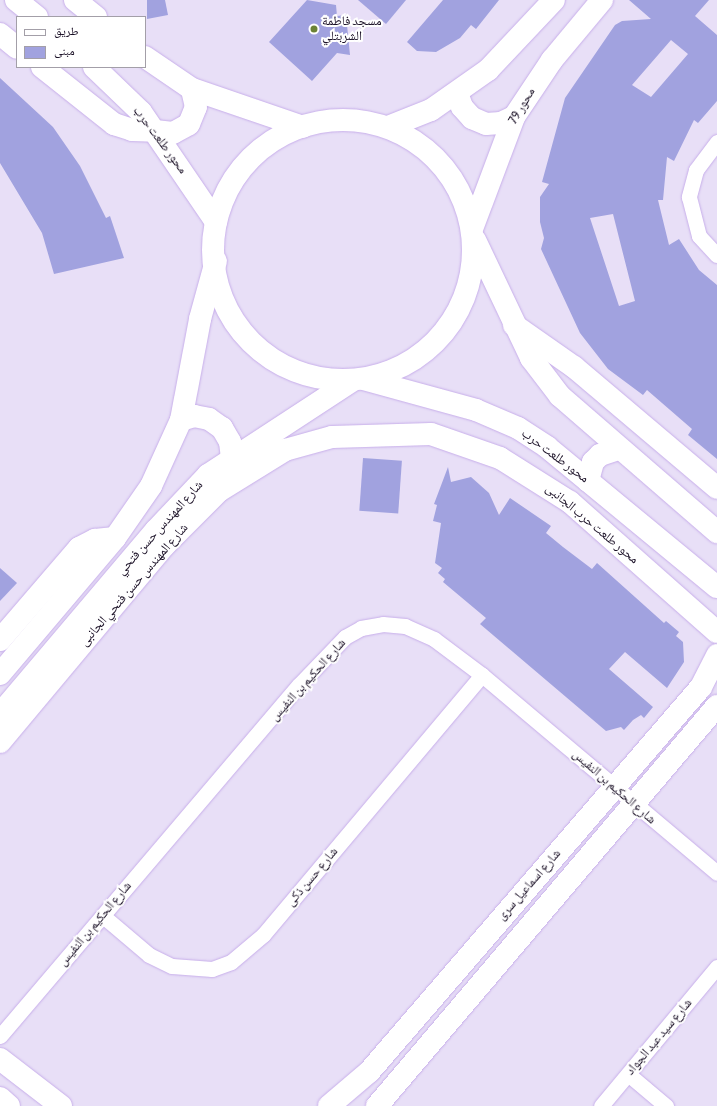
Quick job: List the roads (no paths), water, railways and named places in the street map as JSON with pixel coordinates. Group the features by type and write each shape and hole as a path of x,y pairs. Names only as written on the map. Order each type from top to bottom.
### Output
{"main road":[{"path":"16,0 36,16"},
{"path":"75,0 95,16"},
{"path":"388,127 432,110 457,93 517,43 554,0"},
{"name":"محور 79","path":"472,232 514,117 552,60 602,0"},
{"path":"0,34 16,47"},
{"path":"146,58 192,89 303,126"},
{"path":"43,68 114,124 132,130 173,133 189,124 196,106 192,89"},
{"name":"محور طلعت حرب","path":"95,68 141,112 216,222"},
{"path":"457,93 462,107 472,118 493,124 514,117"},
{"path":"472,232 470,275 463,300 447,329 412,359 395,370 358,379 320,378 287,368 259,350 236,325 221,295 213,247 216,222 228,191 256,154 303,126 353,120 388,127 413,139 434,156 452,178 465,202 472,232 514,325 531,358 556,392 618,449 717,532"},
{"name":"شارع المهندس حسن فتحي","path":"0,674 115,538 152,486 181,420 200,320 216,261"},
{"path":"514,325 574,367 717,488"},
{"name":"محور طلعت حرب","path":"358,379 476,410 518,428 588,481 717,587"},
{"name":"شارع المهندس حسن فتحي","path":"0,714 116,590 184,498 232,458 358,379"},
{"path":"181,420 194,416 209,419 222,428 230,442 232,458"},
{"name":"شارع المهندس حسن فتحي الجانبى","path":"0,742 116,590 164,546 219,491 254,467 285,450 332,437 381,433"},
{"name":"محور طلعت حرب الجانبى","path":"381,433 431,434 500,458 533,476 576,507 717,632"},
{"path":"588,481 593,462 600,455 618,449"},
{"path":"0,640 79,548 95,540 115,538"},
{"name":"شارع اسماعيل سرى","path":"329,1106 369,1072 614,786 701,687 717,655"},
{"path":"377,1106 634,806 717,706"},
{"path":"0,1060 61,1106"},
{"path":"0,1098 9,1106"}],"street":[{"path":"717,142 696,170 688,197 699,236 717,255"},
{"name":"شارع الحكيم بن النفيس","path":"0,1036 345,637 361,628 383,624 405,626 434,639 482,675 614,786 634,806 717,873"},
{"name":"شارع حسن ذكى","path":"103,916 149,955 172,966 212,969 231,962 263,935 482,675"},
{"name":"شارع سيد عبد الجواد","path":"601,1106 717,967"},
{"path":"628,1074 666,1106"}],"place":[{"name":"مسجد فاطمة الشربتلي","path":"314,29"}]}
